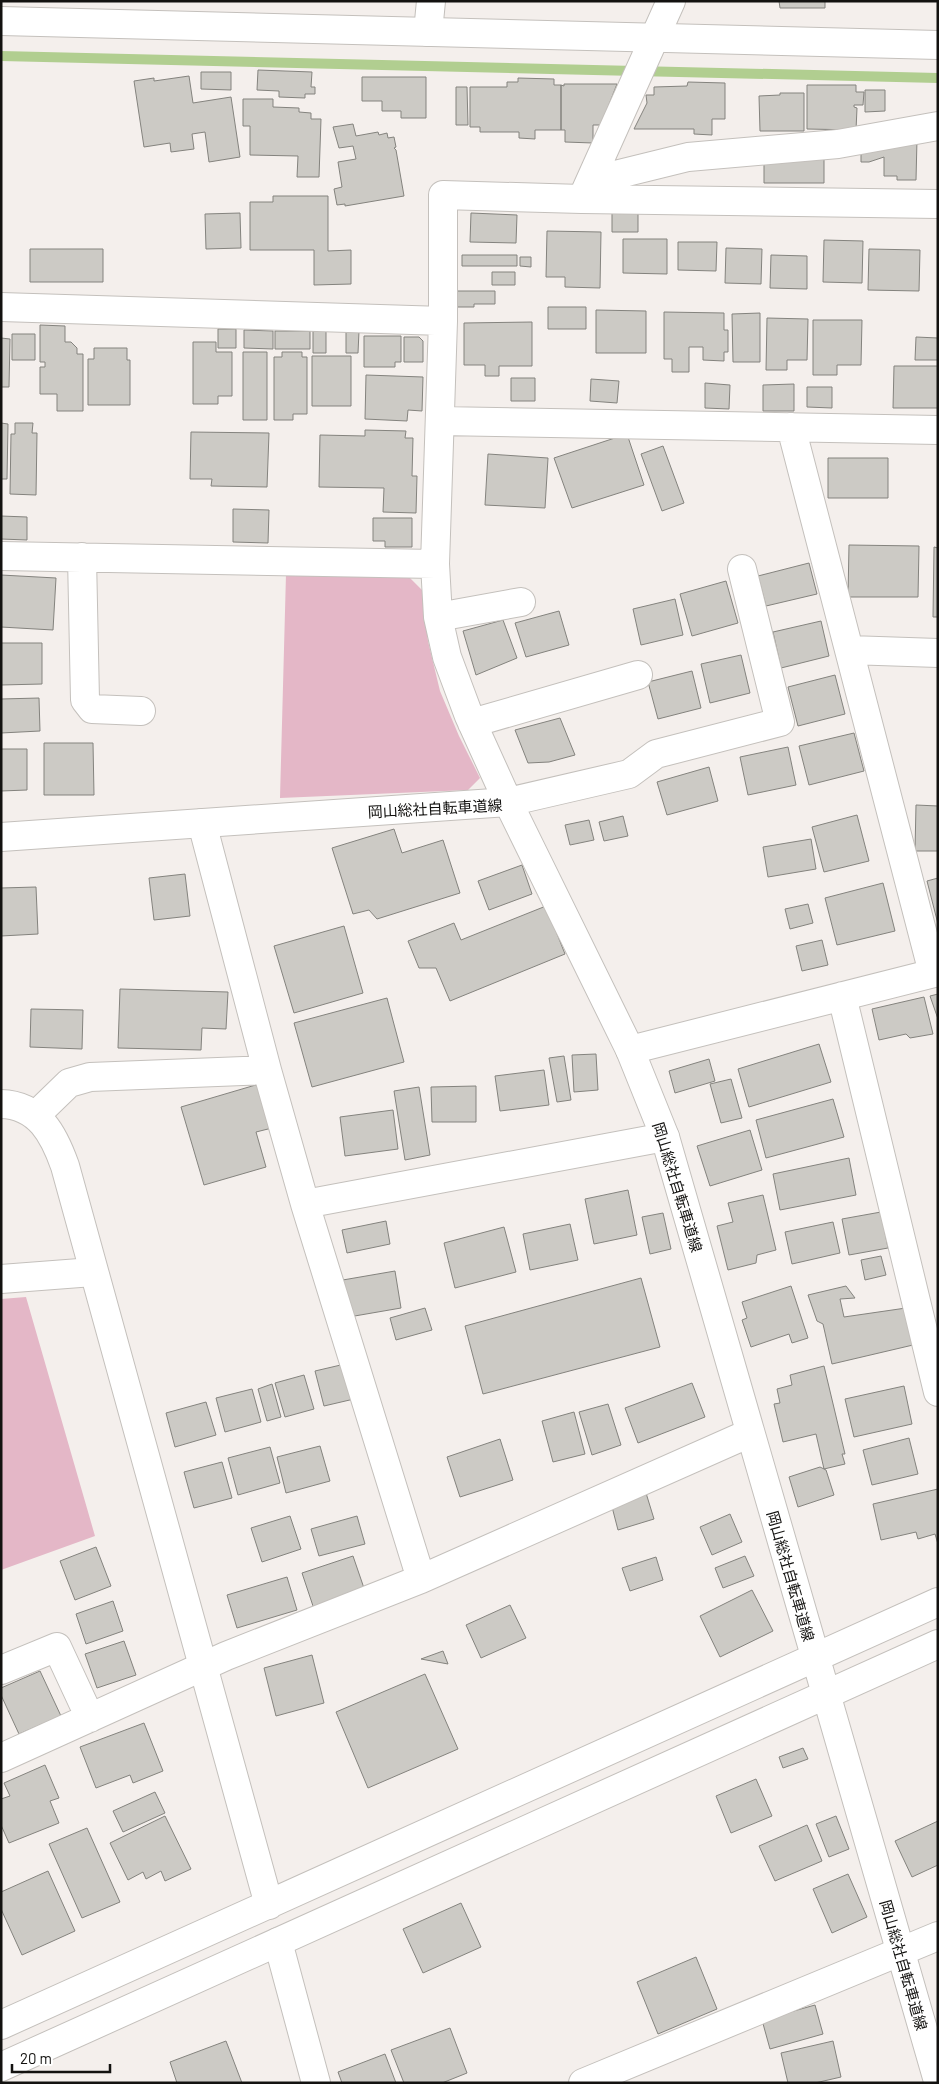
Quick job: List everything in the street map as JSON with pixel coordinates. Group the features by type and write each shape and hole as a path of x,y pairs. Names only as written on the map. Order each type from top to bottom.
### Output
{"street":[{"path":"428,32 431,1"},
{"path":"582,199 671,1"},
{"path":"1,21 938,45"},
{"path":"582,199 615,174 688,157 838,144 938,126"},
{"path":"742,569 780,722 656,754 628,774 508,802 472,723 447,657 438,617 435,564 443,321 443,194 582,199 938,204"},
{"path":"1,307 443,321"},
{"path":"440,421 938,430"},
{"path":"630,1050 935,972 791,427"},
{"path":"1,556 435,564"},
{"path":"82,557 85,700 92,709 141,711"},
{"path":"438,617 521,602"},
{"path":"849,650 938,653"},
{"path":"472,723 638,675"},
{"name":"岡山総社自転車道線","path":"1,837 508,802 630,1050 665,1137 814,1658 937,2076"},
{"path":"202,823 267,1070 305,1204 421,1579"},
{"path":"842,996 928,1311 938,1392"},
{"path":"36,1115 69,1083 90,1077 267,1070"},
{"path":"1,1104 22,1107 36,1115 47,1128 57,1146 268,1905"},
{"path":"305,1204 665,1137"},
{"path":"1,1279 93,1272"},
{"path":"1,1758 226,1656 421,1579 750,1433"},
{"path":"1,2026 938,1602"},
{"path":"1,2067 938,1644"},
{"path":"1,1670 56,1647 90,1718"},
{"path":"583,2083 938,1936"},
{"path":"278,1942 316,2083"}],"shaded area":[{"path":"286,574 408,576 422,590 428,641 440,691 459,736 480,778 468,790 280,798"},
{"path":"26,1297 95,1536 1,1570 1,1299"}],"building":[{"path":"779,1 825,1 825,8 780,8"},
{"path":"258,70 312,72 311,87 315,87 315,94 305,94 305,98 279,97 279,91 257,90"},
{"path":"201,72 231,72 231,90 201,89"},
{"path":"189,76 193,103 231,97 240,157 209,162 205,132 192,134 194,149 171,152 170,143 144,147 134,81 154,78 154,81"},
{"path":"362,77 426,77 426,118 401,118 401,111 382,111 382,101 362,101"},
{"path":"518,78 554,79 554,85 561,85 561,130 535,130 535,139 519,138 519,132 480,132 480,127 470,127 470,87 507,87 507,82 518,82"},
{"path":"688,82 725,83 725,119 712,119 712,135 694,134 694,129 634,129 647,103 646,95 654,95 654,87 687,86"},
{"path":"564,84 617,84 601,125 593,125 593,143 565,142 565,130 561,130 561,85 564,86"},
{"path":"807,85 856,85 856,92 864,92 863,105 854,105 857,108 856,130 807,129"},
{"path":"456,87 467,87 468,125 456,125"},
{"path":"865,90 885,90 885,111 865,112"},
{"path":"780,93 804,93 804,131 760,131 759,96 780,95"},
{"path":"243,99 273,99 273,107 299,108 299,112 311,113 311,119 321,119 319,177 297,177 298,156 250,155 250,126 243,126"},
{"path":"353,124 356,136 378,132 379,135 387,133 388,138 394,137 396,147 394,148 396,150 404,196 345,206 345,204 337,205 334,189 342,187 338,162 356,159 353,146 339,148 333,127"},
{"path":"917,139 916,180 897,180 897,176 884,176 884,157 869,162 861,162 861,149"},
{"path":"824,156 824,183 764,183 764,158"},
{"path":"273,196 328,196 328,251 351,250 351,284 314,285 314,250 250,250 250,202 273,202"},
{"path":"612,211 638,211 638,232 612,232"},
{"path":"240,213 241,248 206,249 205,214"},
{"path":"471,213 517,215 516,243 470,242"},
{"path":"547,231 601,232 600,288 565,287 565,277 546,277"},
{"path":"623,239 667,239 667,274 623,273"},
{"path":"824,240 863,241 862,283 823,282"},
{"path":"678,242 717,242 716,271 678,270"},
{"path":"726,248 762,249 761,284 725,283"},
{"path":"30,249 103,249 103,282 30,282"},
{"path":"869,249 920,250 919,291 868,290"},
{"path":"462,255 517,255 517,266 462,266"},
{"path":"771,255 807,256 807,289 770,288"},
{"path":"520,257 531,257 531,267 520,266"},
{"path":"492,272 515,272 515,285 492,285"},
{"path":"457,291 495,291 495,304 474,304 474,307 457,307"},
{"path":"548,307 586,307 586,329 548,329"},
{"path":"596,310 646,311 646,353 596,353"},
{"path":"664,312 724,313 724,330 728,330 728,352 724,352 724,361 703,360 703,347 689,347 689,372 672,372 672,359 664,359"},
{"path":"760,313 760,362 733,362 732,314"},
{"path":"767,318 808,319 807,360 787,360 787,370 766,370"},
{"path":"813,320 862,320 861,365 837,365 837,375 813,375"},
{"path":"532,322 532,366 499,366 499,376 485,376 485,365 464,365 464,323"},
{"path":"40,325 65,326 65,342 71,342 77,348 77,354 83,354 83,411 57,411 57,394 40,394 40,367 45,367 45,362 40,362"},
{"path":"218,329 236,329 236,348 218,348"},
{"path":"244,330 273,331 273,349 244,348"},
{"path":"275,331 310,331 310,349 275,349"},
{"path":"313,331 326,331 326,353 313,353"},
{"path":"346,331 359,331 358,353 346,353"},
{"path":"12,334 35,334 35,360 12,360"},
{"path":"364,336 401,336 401,362 395,362 395,367 364,367"},
{"path":"404,337 419,337 423,341 423,362 404,362"},
{"path":"916,337 938,338 938,360 915,360"},
{"path":"1,338 10,339 9,387 1,387"},
{"path":"193,342 216,342 216,352 232,352 232,396 218,396 218,404 193,404"},
{"path":"94,348 127,348 127,360 130,360 130,405 88,405 88,359 94,359"},
{"path":"243,352 267,352 267,420 243,420"},
{"path":"282,352 302,352 302,357 307,357 307,414 293,414 293,420 274,420 274,357 282,357"},
{"path":"312,356 351,356 351,406 312,406"},
{"path":"894,366 938,366 938,408 893,408"},
{"path":"366,375 423,377 422,411 408,410 407,421 365,419"},
{"path":"511,378 535,378 535,401 511,401"},
{"path":"591,379 619,381 617,403 590,401"},
{"path":"705,383 730,385 729,409 705,408"},
{"path":"794,384 794,411 763,411 763,385"},
{"path":"807,387 832,387 832,408 807,407"},
{"path":"1,423 8,424 7,479 1,479"},
{"path":"15,423 33,423 32,433 37,433 36,495 10,494 11,434 15,434"},
{"path":"365,430 406,431 405,438 413,438 412,476 417,476 416,513 383,512 384,488 319,487 320,435 365,436"},
{"path":"191,432 269,433 267,487 211,486 212,479 190,479"},
{"path":"627,434 644,485 572,508 554,458"},
{"path":"663,446 684,503 662,511 641,454"},
{"path":"488,454 548,458 545,508 485,505"},
{"path":"828,458 888,458 888,498 828,498"},
{"path":"233,509 269,510 268,543 233,542"},
{"path":"1,516 27,517 27,540 1,539"},
{"path":"373,518 412,518 412,547 385,547 385,541 373,541"},
{"path":"849,545 919,546 918,597 848,597"},
{"path":"934,547 938,548 938,617 933,617"},
{"path":"809,563 817,594 766,606 758,576"},
{"path":"1,575 56,578 53,630 1,627"},
{"path":"726,581 738,623 692,636 680,594"},
{"path":"675,599 683,635 641,645 633,609"},
{"path":"559,611 569,645 526,657 515,623"},
{"path":"503,620 517,658 476,675 463,631"},
{"path":"821,621 829,656 781,668 773,632"},
{"path":"1,643 42,643 42,684 1,685"},
{"path":"741,655 750,693 710,703 701,664"},
{"path":"692,671 701,708 658,719 648,682"},
{"path":"835,675 845,714 798,726 788,687"},
{"path":"39,698 40,731 1,733 1,699"},
{"path":"560,718 575,755 549,762 528,763 515,730"},
{"path":"854,733 864,771 809,785 799,746"},
{"path":"44,743 93,743 94,795 44,795"},
{"path":"788,747 796,785 748,795 740,757"},
{"path":"1,749 27,749 27,790 1,791"},
{"path":"709,767 718,801 667,815 657,782"},
{"path":"916,805 938,806 938,851 915,851"},
{"path":"857,815 869,861 824,872 812,827"},
{"path":"623,816 628,836 604,841 599,822"},
{"path":"589,820 594,840 570,845 565,825"},
{"path":"394,829 402,853 443,840 460,893 377,919 369,910 353,914 332,848"},
{"path":"811,839 816,869 768,877 763,847"},
{"path":"522,865 532,894 489,910 478,881"},
{"path":"185,874 190,916 154,920 149,878"},
{"path":"938,878 938,924 927,881"},
{"path":"883,883 895,931 837,945 825,898"},
{"path":"36,887 38,934 1,936 1,888"},
{"path":"808,904 813,923 790,929 785,909"},
{"path":"546,906 565,954 450,1001 436,968 419,968 408,941 454,923 461,940"},
{"path":"344,926 363,993 294,1013 274,946"},
{"path":"822,940 828,965 802,971 796,946"},
{"path":"120,989 228,992 226,1029 202,1028 201,1050 118,1048"},
{"path":"938,994 938,1019 930,996"},
{"path":"924,997 933,1034 910,1038 906,1034 879,1040 872,1009"},
{"path":"387,998 404,1062 312,1087 294,1023"},
{"path":"31,1009 83,1010 82,1049 30,1047"},
{"path":"819,1044 831,1082 749,1107 738,1069"},
{"path":"596,1054 598,1090 574,1092 572,1055"},
{"path":"564,1056 571,1100 557,1102 549,1058"},
{"path":"709,1059 715,1081 675,1093 669,1071"},
{"path":"544,1070 549,1105 500,1111 495,1076"},
{"path":"731,1079 742,1118 721,1123 710,1084"},
{"path":"259,1084 272,1128 256,1132 266,1167 204,1185 181,1107"},
{"path":"476,1086 476,1122 432,1122 431,1087"},
{"path":"419,1087 430,1155 405,1160 394,1091"},
{"path":"833,1099 844,1137 766,1158 756,1120"},
{"path":"393,1110 398,1149 345,1156 340,1117"},
{"path":"750,1130 762,1170 710,1186 697,1146"},
{"path":"849,1158 856,1195 780,1210 773,1174"},
{"path":"628,1190 637,1235 594,1244 585,1199"},
{"path":"763,1195 776,1250 757,1255 756,1263 728,1270 717,1226 733,1222 728,1203"},
{"path":"881,1212 888,1248 849,1255 842,1219"},
{"path":"663,1213 671,1249 650,1254 642,1217"},
{"path":"386,1221 390,1244 347,1253 342,1230"},
{"path":"833,1222 840,1253 792,1264 785,1232"},
{"path":"570,1224 578,1260 530,1270 523,1234"},
{"path":"504,1227 516,1272 455,1288 444,1243"},
{"path":"881,1256 886,1275 865,1280 861,1260"},
{"path":"395,1271 401,1308 343,1318 337,1281"},
{"path":"641,1278 660,1347 483,1394 465,1326"},
{"path":"791,1286 808,1338 792,1343 789,1334 751,1347 742,1320 747,1318 742,1302"},
{"path":"846,1286 855,1298 840,1299 844,1317 906,1308 913,1345 832,1364 823,1324 817,1321 808,1295"},
{"path":"425,1308 432,1330 396,1340 390,1318"},
{"path":"345,1364 354,1399 324,1406 315,1371"},
{"path":"824,1366 845,1454 842,1454 845,1464 824,1469 816,1434 783,1442 774,1404 780,1403 777,1389 792,1385 790,1375"},
{"path":"304,1375 314,1409 285,1417 275,1383"},
{"path":"692,1383 705,1417 638,1443 625,1408"},
{"path":"272,1384 281,1417 267,1421 258,1389"},
{"path":"904,1386 912,1424 854,1437 845,1399"},
{"path":"252,1389 261,1422 225,1432 216,1398"},
{"path":"206,1402 216,1435 175,1447 166,1413"},
{"path":"608,1404 621,1445 592,1455 579,1412"},
{"path":"574,1412 585,1454 553,1462 542,1421"},
{"path":"909,1438 918,1474 872,1485 863,1450"},
{"path":"500,1439 513,1480 460,1497 447,1457"},
{"path":"320,1446 330,1481 286,1493 277,1457"},
{"path":"270,1447 280,1483 238,1495 228,1458"},
{"path":"222,1462 232,1498 194,1508 184,1472"},
{"path":"820,1467 826,1470 834,1495 798,1507 789,1477"},
{"path":"938,1489 938,1544 935,1534 918,1539 916,1532 881,1540 873,1504"},
{"path":"646,1493 654,1519 618,1530 611,1503"},
{"path":"730,1514 742,1542 712,1555 700,1527"},
{"path":"290,1516 301,1549 262,1562 251,1528"},
{"path":"357,1516 365,1544 319,1556 311,1529"},
{"path":"96,1547 111,1586 75,1600 60,1561"},
{"path":"353,1556 366,1594 315,1612 302,1573"},
{"path":"745,1556 754,1576 723,1588 715,1568"},
{"path":"656,1557 663,1580 630,1591 622,1568"},
{"path":"287,1577 297,1610 237,1628 227,1595"},
{"path":"752,1590 773,1631 720,1657 700,1616"},
{"path":"113,1601 123,1631 86,1644 76,1614"},
{"path":"510,1605 526,1638 481,1658 466,1625"},
{"path":"124,1641 136,1675 97,1688 85,1654"},
{"path":"443,1651 448,1664 421,1659"},
{"path":"312,1655 324,1703 276,1716 264,1668"},
{"path":"40,1671 61,1716 19,1734 1,1695 1,1688"},
{"path":"425,1674 458,1749 368,1788 336,1712"},
{"path":"144,1723 163,1771 133,1783 130,1775 96,1788 80,1747"},
{"path":"803,1748 808,1759 783,1768 779,1757"},
{"path":"45,1765 59,1798 50,1801 59,1823 9,1843 1,1825 1,1799 10,1796 4,1783"},
{"path":"756,1779 772,1816 731,1833 716,1796"},
{"path":"155,1792 165,1813 123,1832 113,1811"},
{"path":"165,1816 191,1869 165,1881 161,1871 146,1879 143,1872 128,1880 110,1843"},
{"path":"836,1816 849,1849 829,1857 816,1824"},
{"path":"938,1821 938,1865 912,1877 895,1841"},
{"path":"807,1825 822,1861 775,1881 759,1846"},
{"path":"87,1828 120,1902 82,1918 49,1844"},
{"path":"48,1871 75,1931 22,1955 1,1909 1,1892"},
{"path":"848,1874 867,1917 832,1933 813,1889"},
{"path":"461,1903 481,1947 423,1973 403,1929"},
{"path":"696,1957 717,2009 658,2034 637,1982"},
{"path":"815,2005 823,2034 770,2049 762,2020"},
{"path":"450,2028 467,2073 442,2083 404,2083 391,2050"},
{"path":"226,2041 242,2083 177,2083 170,2062"},
{"path":"833,2041 841,2077 815,2083 788,2083 781,2053"},
{"path":"385,2054 396,2083 342,2083 338,2072"}],"waterway":[{"path":"1,56 938,78"}]}
